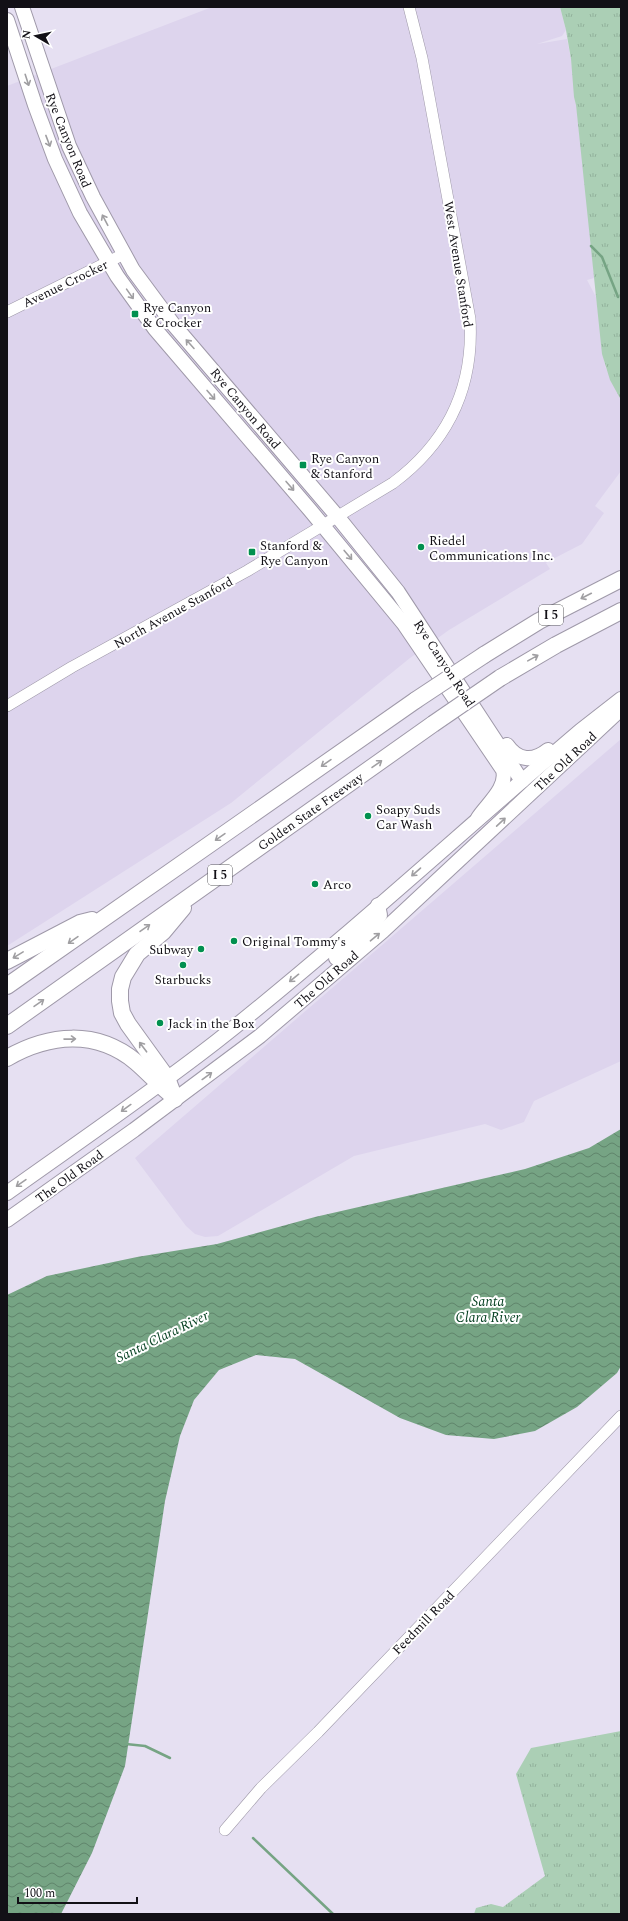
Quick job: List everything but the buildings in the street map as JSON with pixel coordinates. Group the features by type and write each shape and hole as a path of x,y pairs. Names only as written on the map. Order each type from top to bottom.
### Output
{"highway":[{"name":"I 5","path":"7,986 416,700 539,621 621,579"},
{"name":"Golden State Freeway","path":"7,1026 500,678 549,649 621,611"},
{"path":"175,1099 162,1081 128,1024 121,1007 120,989 123,976 137,954 163,932 198,890"},
{"path":"7,961 80,922 105,917"},
{"path":"7,1058 32,1045 46,1041 76,1038 92,1040 122,1052 162,1081"}],"main road":[{"name":"Rye Canyon Road","path":"22,7 69,146 93,197 124,254 145,288 173,324 337,516 398,592 522,781"},
{"name":"Rye Canyon Road","path":"7,20 34,105 55,159 80,213 108,262 155,329 323,525 400,618 503,770 505,781 501,789 478,818"},
{"name":"Rye Canyon Road","path":"400,618 409,621 514,774 533,790"},
{"path":"436,650 480,706 511,751 517,756 525,758 537,758 546,752 597,711 621,694"},
{"name":"The Old Road","path":"7,1193 222,1037 325,953 478,818 492,808 580,731 621,699"},
{"name":"The Old Road","path":"7,1220 260,1036 383,931 621,709"},
{"path":"334,972 332,964 335,959 375,922 380,915 378,905"},
{"path":"284,1015 285,1005 294,994 325,967 325,953"}],"street":[{"name":"West Avenue Stanford","path":"337,516 393,482 412,468 423,456 452,416 462,391 470,357 468,299 422,58 410,7"},
{"name":"Avenue Crocker","path":"7,312 124,254"},
{"name":"North Avenue Stanford","path":"7,706 78,664 218,588 337,516"},
{"name":"Feedmill Road","path":"225,1830 266,1784 318,1732 621,1416"}],"shaded area":[{"path":"212,7 560,7 566,30 562,36 537,44 567,39 571,59 594,278 587,280 596,297 605,366 621,400 621,471 595,506 604,513 582,544 546,563 550,569 449,630 410,658 231,803 7,946 7,86"},
{"path":"621,739 621,1061 534,1101 524,1122 501,1130 485,1124 354,1156 218,1236 205,1237 195,1234 186,1226 135,1158"}],"green space":[{"path":"560,7 621,7 621,400 610,380 602,354 571,59"},
{"path":"621,1731 621,1914 474,1914 476,1908 491,1904 503,1907 545,1876 516,1774 531,1748"}],"water":[{"name":"Santa Clara River","path":"621,1129 621,1366 617,1373 577,1407 535,1431 494,1439 446,1435 400,1418 295,1359 256,1355 219,1370 194,1400 180,1436 165,1501 125,1766 92,1853 61,1914 7,1914 7,1295 47,1276 137,1257 217,1244 315,1217 525,1169 589,1148"}],"waterway":[{"path":"591,246 602,257 618,297"},
{"path":"126,1744 145,1746 170,1758"},
{"path":"253,1838 333,1914"}],"place":[{"name":"Rye Canyon & Crocker","path":"135,314"},
{"name":"Rye Canyon & Stanford","path":"303,465"},
{"name":"Riedel Communications Inc.","path":"421,547"},
{"name":"Stanford & Rye Canyon","path":"252,552"},
{"name":"Soapy Suds Car Wash","path":"368,816"},
{"name":"Arco","path":"315,884"},
{"name":"Original Tommy's","path":"234,941"},
{"name":"Subway","path":"201,949"},
{"name":"Starbucks","path":"183,965"},
{"name":"Jack in the Box","path":"160,1023"}]}
